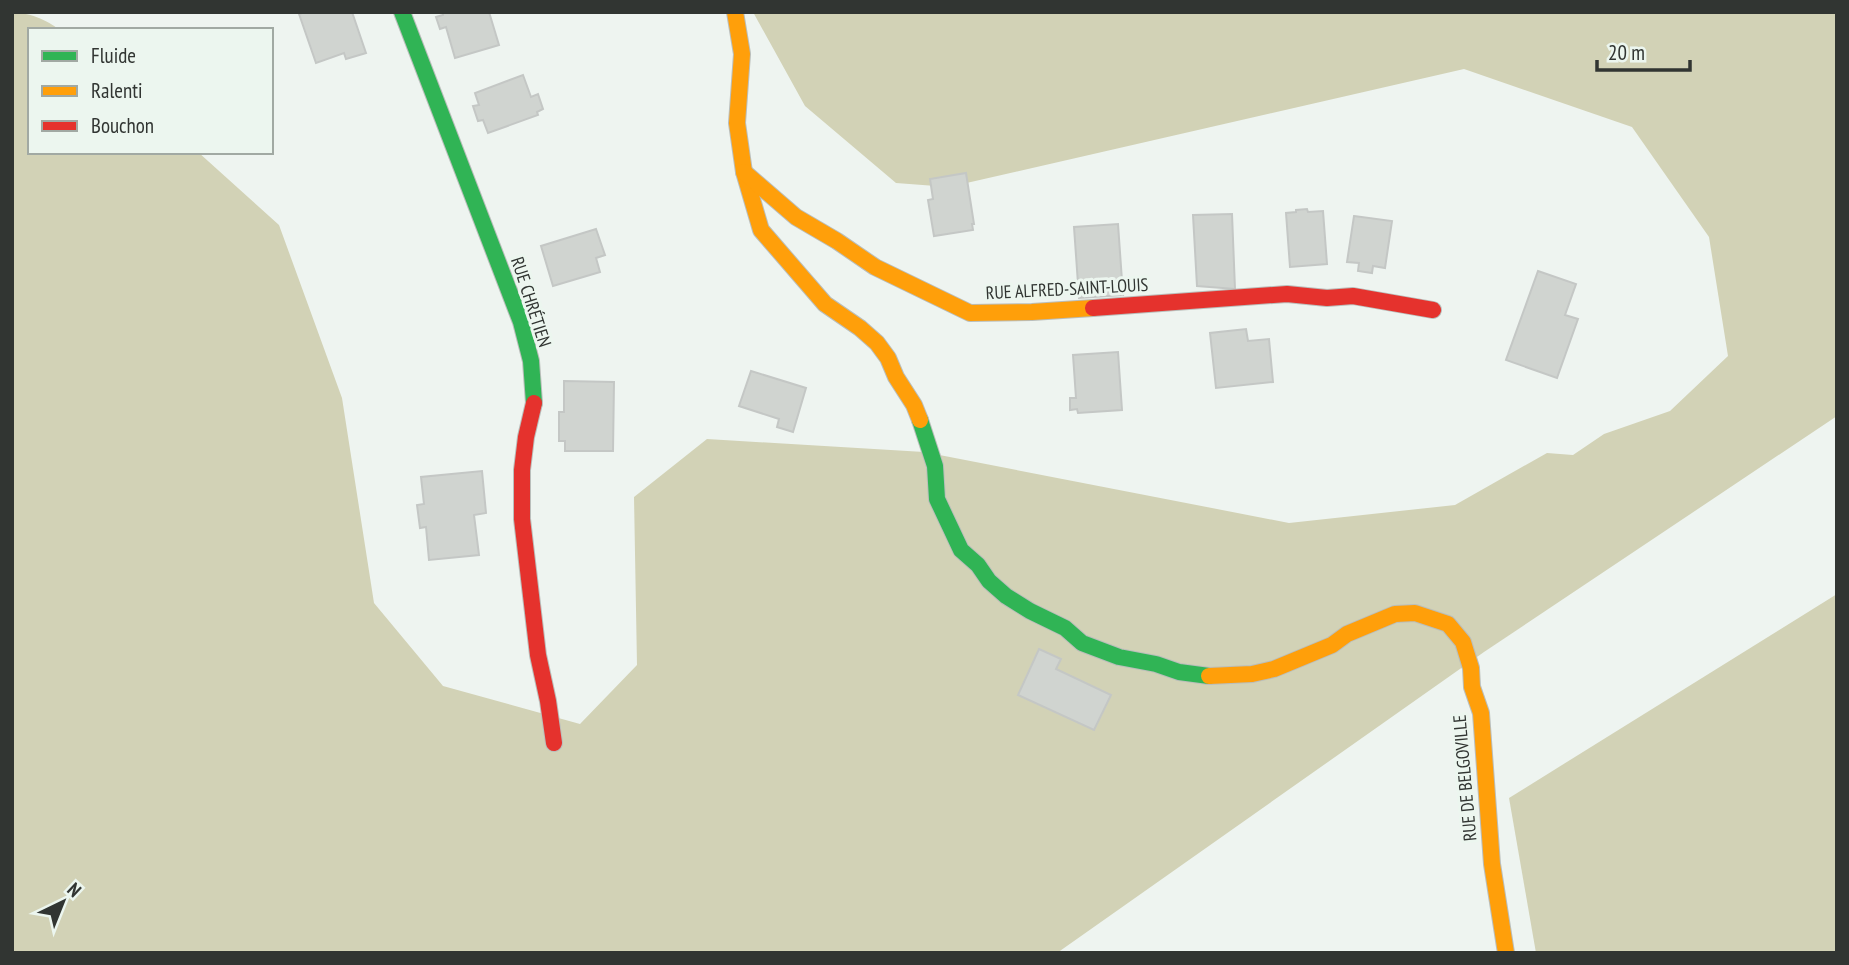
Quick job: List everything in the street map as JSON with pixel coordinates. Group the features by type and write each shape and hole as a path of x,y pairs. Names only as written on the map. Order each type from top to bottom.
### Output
{"street":[{"name":"RUE CHRÉTIEN","path":"402,12 521,322 531,360 534,407 526,437 522,470 522,519 538,656 554,743"},
{"name":"RUE DE BELGOVILLE","path":"736,12 741,54 737,123 744,172 761,230 825,304 860,328 877,343 888,358 896,377 914,405 926,434 935,466 937,499 961,550 1006,596 1065,628 1082,643 1119,657 1156,664 1179,672 1212,676 1252,674 1274,669 1332,645 1348,634 1395,614 1415,613 1448,624 1463,642 1471,668 1472,687 1481,713 1492,864 1506,953"},
{"name":"RUE ALFRED-SAINT-LOUIS","path":"744,172 796,217 837,240 875,267 970,313 1032,312 1287,294 1327,298 1353,296 1433,310"}],"green space":[{"path":"12,12 37,17 56,28 28,28 28,154 200,154 279,225 342,398 374,603 443,686 580,724 637,665 634,497 707,439 924,452 1289,523 1455,505 1547,453 1573,455 1604,434 1670,411 1728,356 1709,237 1632,127 1464,69 949,187 896,183 805,106 753,12 1837,12 1837,416 1484,652 1057,953 12,953"},
{"path":"1837,594 1837,953 1536,953 1509,798"}],"building":[{"path":"352,12 366,53 346,59 344,53 316,63 299,14"},
{"path":"443,12 489,12 499,45 455,58 446,27 440,29 436,17 443,15"},
{"path":"523,75 531,97 538,94 543,109 537,112 538,115 488,133 483,120 478,121 473,106 479,105 475,93"},
{"path":"966,173 973,230 934,236 928,200 933,199 930,179"},
{"path":"1307,209 1308,212 1323,211 1327,264 1290,267 1286,213"},
{"path":"1232,214 1235,289 1197,286 1193,215"},
{"path":"1354,216 1392,221 1385,268 1373,266 1372,273 1358,271 1359,263 1347,262"},
{"path":"1118,224 1123,295 1079,298 1074,227"},
{"path":"596,229 605,255 596,258 600,272 553,286 541,246"},
{"path":"1538,271 1576,284 1565,315 1578,319 1557,378 1506,360"},
{"path":"1246,329 1248,341 1269,339 1273,382 1216,388 1210,333"},
{"path":"1118,352 1122,410 1078,413 1077,409 1070,410 1070,398 1076,398 1073,355"},
{"path":"751,371 806,388 793,432 777,427 779,419 739,406"},
{"path":"564,381 614,382 613,451 565,451 565,441 559,441 559,412 564,412"},
{"path":"482,471 486,513 474,515 479,555 429,560 426,527 420,528 417,505 424,504 421,477"},
{"path":"1039,649 1061,659 1056,669 1111,695 1094,730 1018,695"}],"traffic: fast":[{"path":"402,12 521,322 531,361 534,403"},
{"path":"920,420 935,466 937,499 961,550 978,565 989,581 1006,596 1065,628 1082,643 1119,657 1156,664 1179,672 1209,676"}],"traffic: slow":[{"path":"735,12 742,54 737,123 744,172 761,230 825,304 877,343 888,358 920,420"},
{"path":"744,172 796,217 875,267 970,313 1093,308"},
{"path":"1209,676 1252,674 1274,669 1332,645 1347,634 1395,614 1415,613 1448,624 1463,642 1471,668 1472,687 1481,713 1492,864 1506,953"}],"traffic: jam":[{"path":"1093,308 1287,294 1327,298 1353,296 1433,310"},
{"path":"534,403 522,470 522,519 538,655 554,743"}]}
